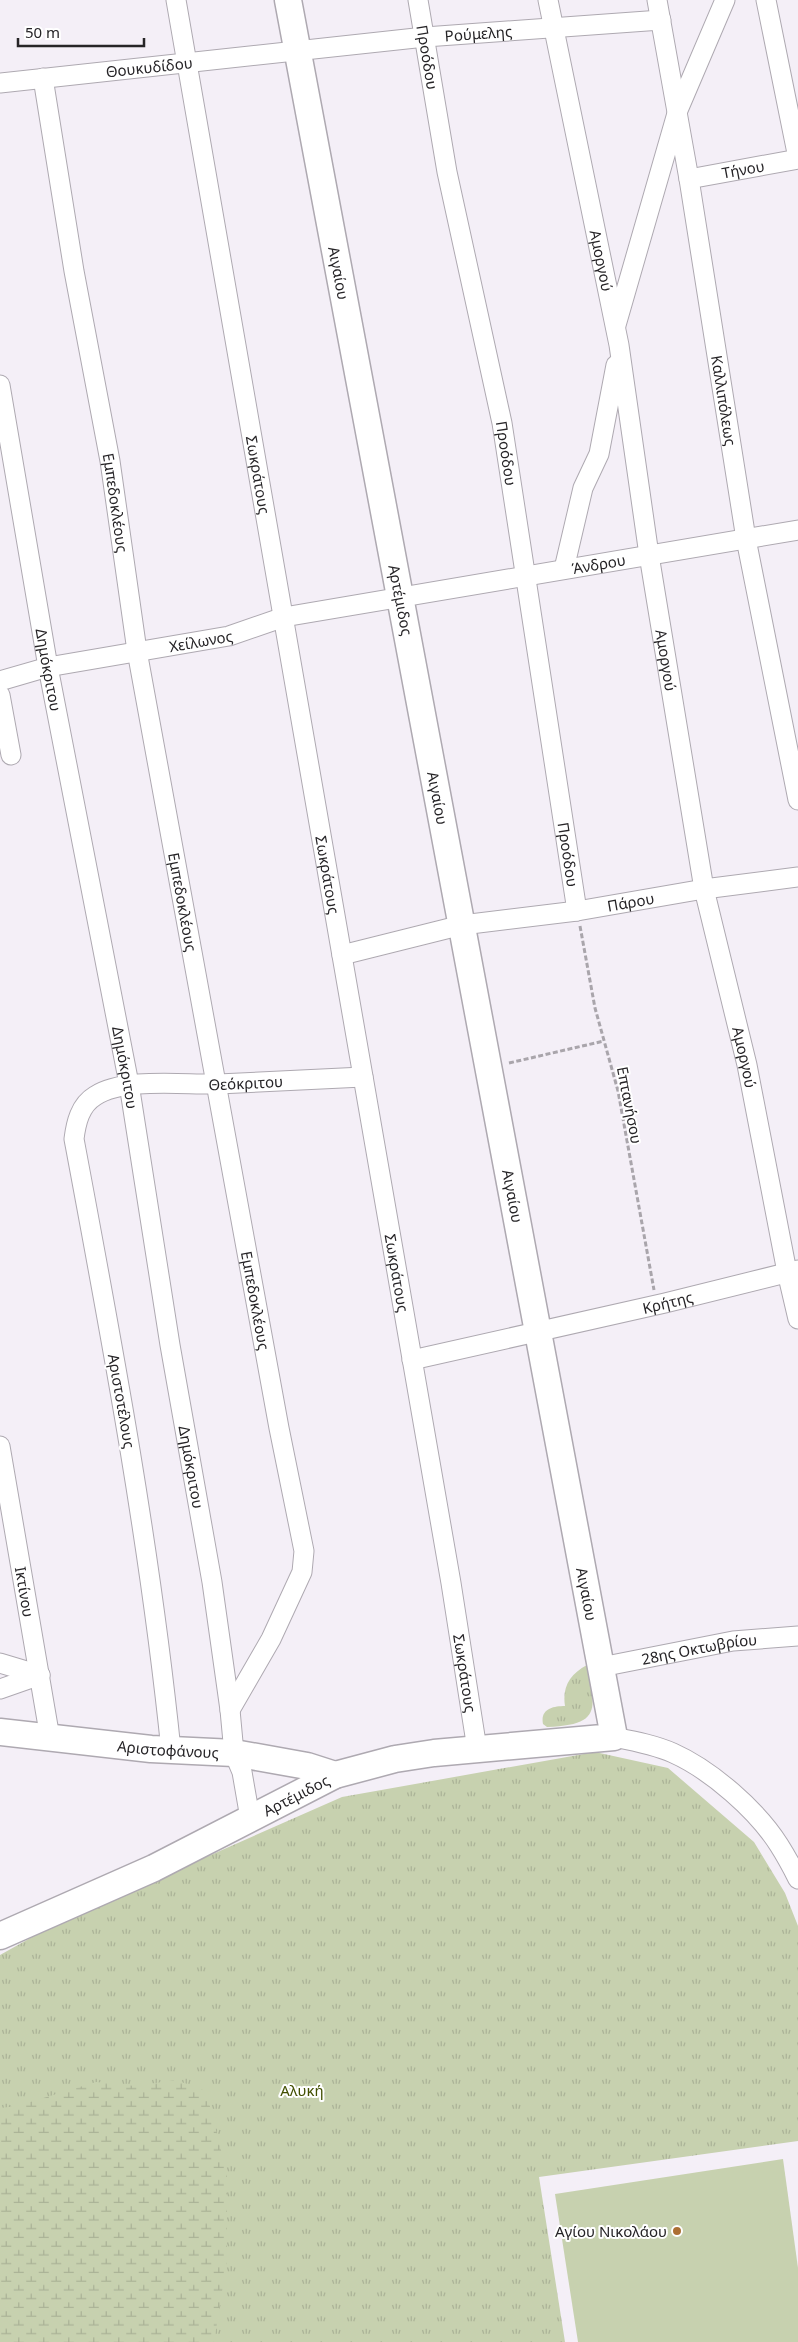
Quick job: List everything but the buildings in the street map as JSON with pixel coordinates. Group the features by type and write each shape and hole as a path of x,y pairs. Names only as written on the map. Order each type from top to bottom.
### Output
{"main road":[{"name":"Αιγαίου","path":"288,0 391,547"},
{"name":"Αρτέμιδος","path":"391,547 411,654"},
{"name":"Αιγαίου","path":"411,654 614,1737"},
{"name":"Αριστοφάνους","path":"0,1732 171,1750 234,1753 307,1766 335,1775"},
{"name":"Αρτέμιδος","path":"0,1936 154,1868 335,1775 395,1759 614,1737"}],"street":[{"name":"Σωκράτους","path":"176,0 451,1583 477,1750"},
{"name":"Προόδου","path":"418,0 448,172 502,423 577,911"},
{"name":"Αμοργού","path":"548,0 615,329 649,555 704,889 747,1065 792,1271 798,1319"},
{"name":"Καλλιπόλεως","path":"657,0 678,110 746,538 798,800"},
{"path":"564,569 583,488 599,454 614,379 615,329 678,110 725,0"},
{"path":"766,0 798,158"},
{"name":"Ρούμελης","path":"297,49 425,37 661,20"},
{"name":"Θουκυδίδου","path":"0,83 187,64 297,49"},
{"name":"Εμπεδοκλέους","path":"43,78 74,272 110,461 137,651 183,911 217,1084 304,1560 298,1584 271,1639 230,1710"},
{"name":"Τήνου","path":"689,179 798,158"},
{"name":"Δημόκριτου","path":"0,385 48,667 128,1084 170,1345 212,1582 230,1710 234,1753 242,1772 250,1818"},
{"name":"Άνδρου","path":"400,596 798,530"},
{"name":"Χείλωνος","path":"0,681 48,667 137,651 202,642 229,636 284,617 400,596"},
{"path":"0,695 11,755"},
{"name":"Πάρου","path":"342,955 462,925 577,911 704,889 798,877"},
{"name":"Θεόκριτου","path":"128,1084 217,1084 363,1077"},
{"name":"Αριστοτέλους","path":"128,1084 95,1096 83,1107 76,1124 74,1139 128,1434 161,1649 171,1750"},
{"name":"Κρήτης","path":"412,1360 657,1305 792,1271"},
{"name":"Ικτίνου","path":"0,1446 50,1738"},
{"name":"28ης Οκτωβρίου","path":"601,1667 733,1641 798,1636"},
{"path":"0,1663 40,1675"},
{"path":"0,1689 40,1675"},
{"path":"614,1737 642,1742 674,1753 702,1769 754,1815 778,1844 798,1878"}],"path":[{"name":"Επτανήσου","path":"577,911 595,1008 618,1091 657,1305"},
{"path":"489,1068 604,1041"}],"green space":[{"path":"587,1665 593,1704 591,1712 586,1718 577,1723 547,1727 543,1724 543,1715 548,1709 565,1706 564,1699 568,1682"},
{"name":"Αλυκή","path":"595,1752 668,1768 754,1842 785,1893 798,1926 798,2141 539,2177 565,2342 0,2342 0,1955 59,1922 342,1797"},
{"path":"176,2080 206,2091 227,2174 227,2260 214,2342 0,2342 0,2108 17,2106 96,2082 135,2086"},
{"name":"Αγίου Νικολάου","path":"783,2159 798,2268 798,2342 578,2342 555,2194"}],"place":[{"name":"Αγίου Νικολάου","path":"677,2231"}]}
